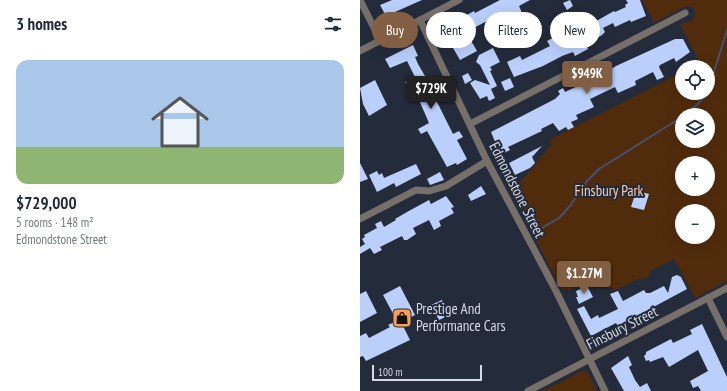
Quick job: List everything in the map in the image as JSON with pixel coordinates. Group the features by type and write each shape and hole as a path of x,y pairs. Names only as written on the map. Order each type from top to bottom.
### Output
{"street":[{"path":"360,0 372,24"},
{"path":"420,20 459,0"},
{"path":"470,124 685,13"},
{"name":"Edmondstone Street","path":"420,20 487,161 554,287 605,391"},
{"path":"360,51 372,44"},
{"path":"360,219 416,190 429,191 446,186 487,161"},
{"name":"Finsbury Street","path":"528,391 727,288"},
{"path":"708,298 727,337"}],"green space":[{"name":"Finsbury Park","path":"642,0 727,0 727,281 695,298 674,259 650,271 649,277 636,280 615,290 603,285 594,276 569,291 566,289 562,291 512,192 551,145 549,140 675,76 675,100 715,100 715,60 698,60 680,24 693,20 695,15 694,10 690,6 687,6 654,23"},
{"path":"584,370 588,373 597,391 543,391"}],"building":[{"path":"392,0 422,0 395,12 384,12 380,5"},
{"path":"500,0 530,0 519,6 522,12 484,12 484,23 476,27 476,12"},
{"path":"570,0 573,6 567,10 563,3"},
{"path":"626,0 640,0 646,16 631,22 630,20 615,27 613,23 603,28 605,32 600,36 600,19 614,11 615,12 626,7 625,5 628,3"},
{"path":"675,39 683,39 690,52 679,60 675,60 674,58 660,65 659,67 664,77 657,80 653,72 635,81 636,85 618,93 615,87 590,99 594,107 576,115 578,119 571,122 574,127 568,130 566,127 559,131 553,123 541,129 542,131 508,147 510,150 498,156 495,151 498,149 491,132 555,99 560,94 558,91 563,88 565,92 582,84 583,86 616,66"},
{"path":"550,46 550,48 588,49 575,56 573,52 562,56 543,66 514,77 507,62 520,56 522,60"},
{"path":"407,48 414,48 418,56 415,57 418,64 439,100 437,102 453,134 459,131 463,137 457,140 467,159 457,165 456,163 447,167 427,131 421,134 418,129 429,123 416,93 410,96 407,89 409,88 405,82 415,77 407,61 390,68 385,59"},
{"path":"453,48 475,48 477,51 460,60"},
{"path":"493,48 500,62 490,67 492,70 490,71 497,86 491,89 495,98 489,101 487,96 480,99 470,83 475,80 490,85 480,65 476,62 479,55"},
{"path":"468,73 472,80 465,84 462,76"},
{"path":"510,78 514,87 505,91 501,82"},
{"path":"375,80 387,105 369,116 363,104 360,88"},
{"path":"542,146 532,157 535,163 530,168 515,175 509,163"},
{"path":"360,163 368,179 360,182"},
{"path":"416,164 421,174 396,187 394,183 377,192 369,175 377,171 379,175 382,173 384,178"},
{"path":"440,172 444,180 430,185 427,179"},
{"path":"481,186 486,194 471,201 468,195"},
{"path":"636,191 649,194 644,210 631,207"},
{"path":"446,196 454,207 451,208 454,213 439,221 441,226 434,230 429,220 413,228 416,234 407,240 404,240 402,236 380,247 382,250 374,254 370,248 360,254 360,247 365,244 362,239 365,237 364,235 377,228 375,224 381,221 384,227 396,220 395,219 429,200 431,204"},
{"path":"677,275 681,277 687,289 618,326 616,323 591,336 577,309 584,306 591,319 598,315 599,318 618,309 610,294 618,291 623,301 644,290 646,293 650,293 664,286 668,293 672,277"},
{"path":"400,286 415,315 401,322 410,340 366,361 363,356 360,357 360,336 366,333 369,338 390,327 388,325 397,321 383,295"},
{"path":"587,286 593,297 579,304 576,297 578,297 576,291"},
{"path":"366,291 377,313 360,322 360,294"},
{"path":"442,300 450,315 439,320 431,305"},
{"path":"702,324 727,377 727,391 701,391 698,386 693,388 690,381 708,371 698,350 669,367 663,357 650,362 649,360 646,361 644,356 646,352 671,339 673,343 692,334 690,330"},
{"path":"628,356 632,365 629,367 635,380 640,387 647,383 651,391 624,391 611,368"}],"waterway":[{"path":"715,69 727,30"},
{"path":"693,108 701,100"},
{"path":"538,230 559,218 570,206 587,181 599,169 675,121"}],"place":[{"name":"Prestige And Performance Cars","path":"402,318"}]}
